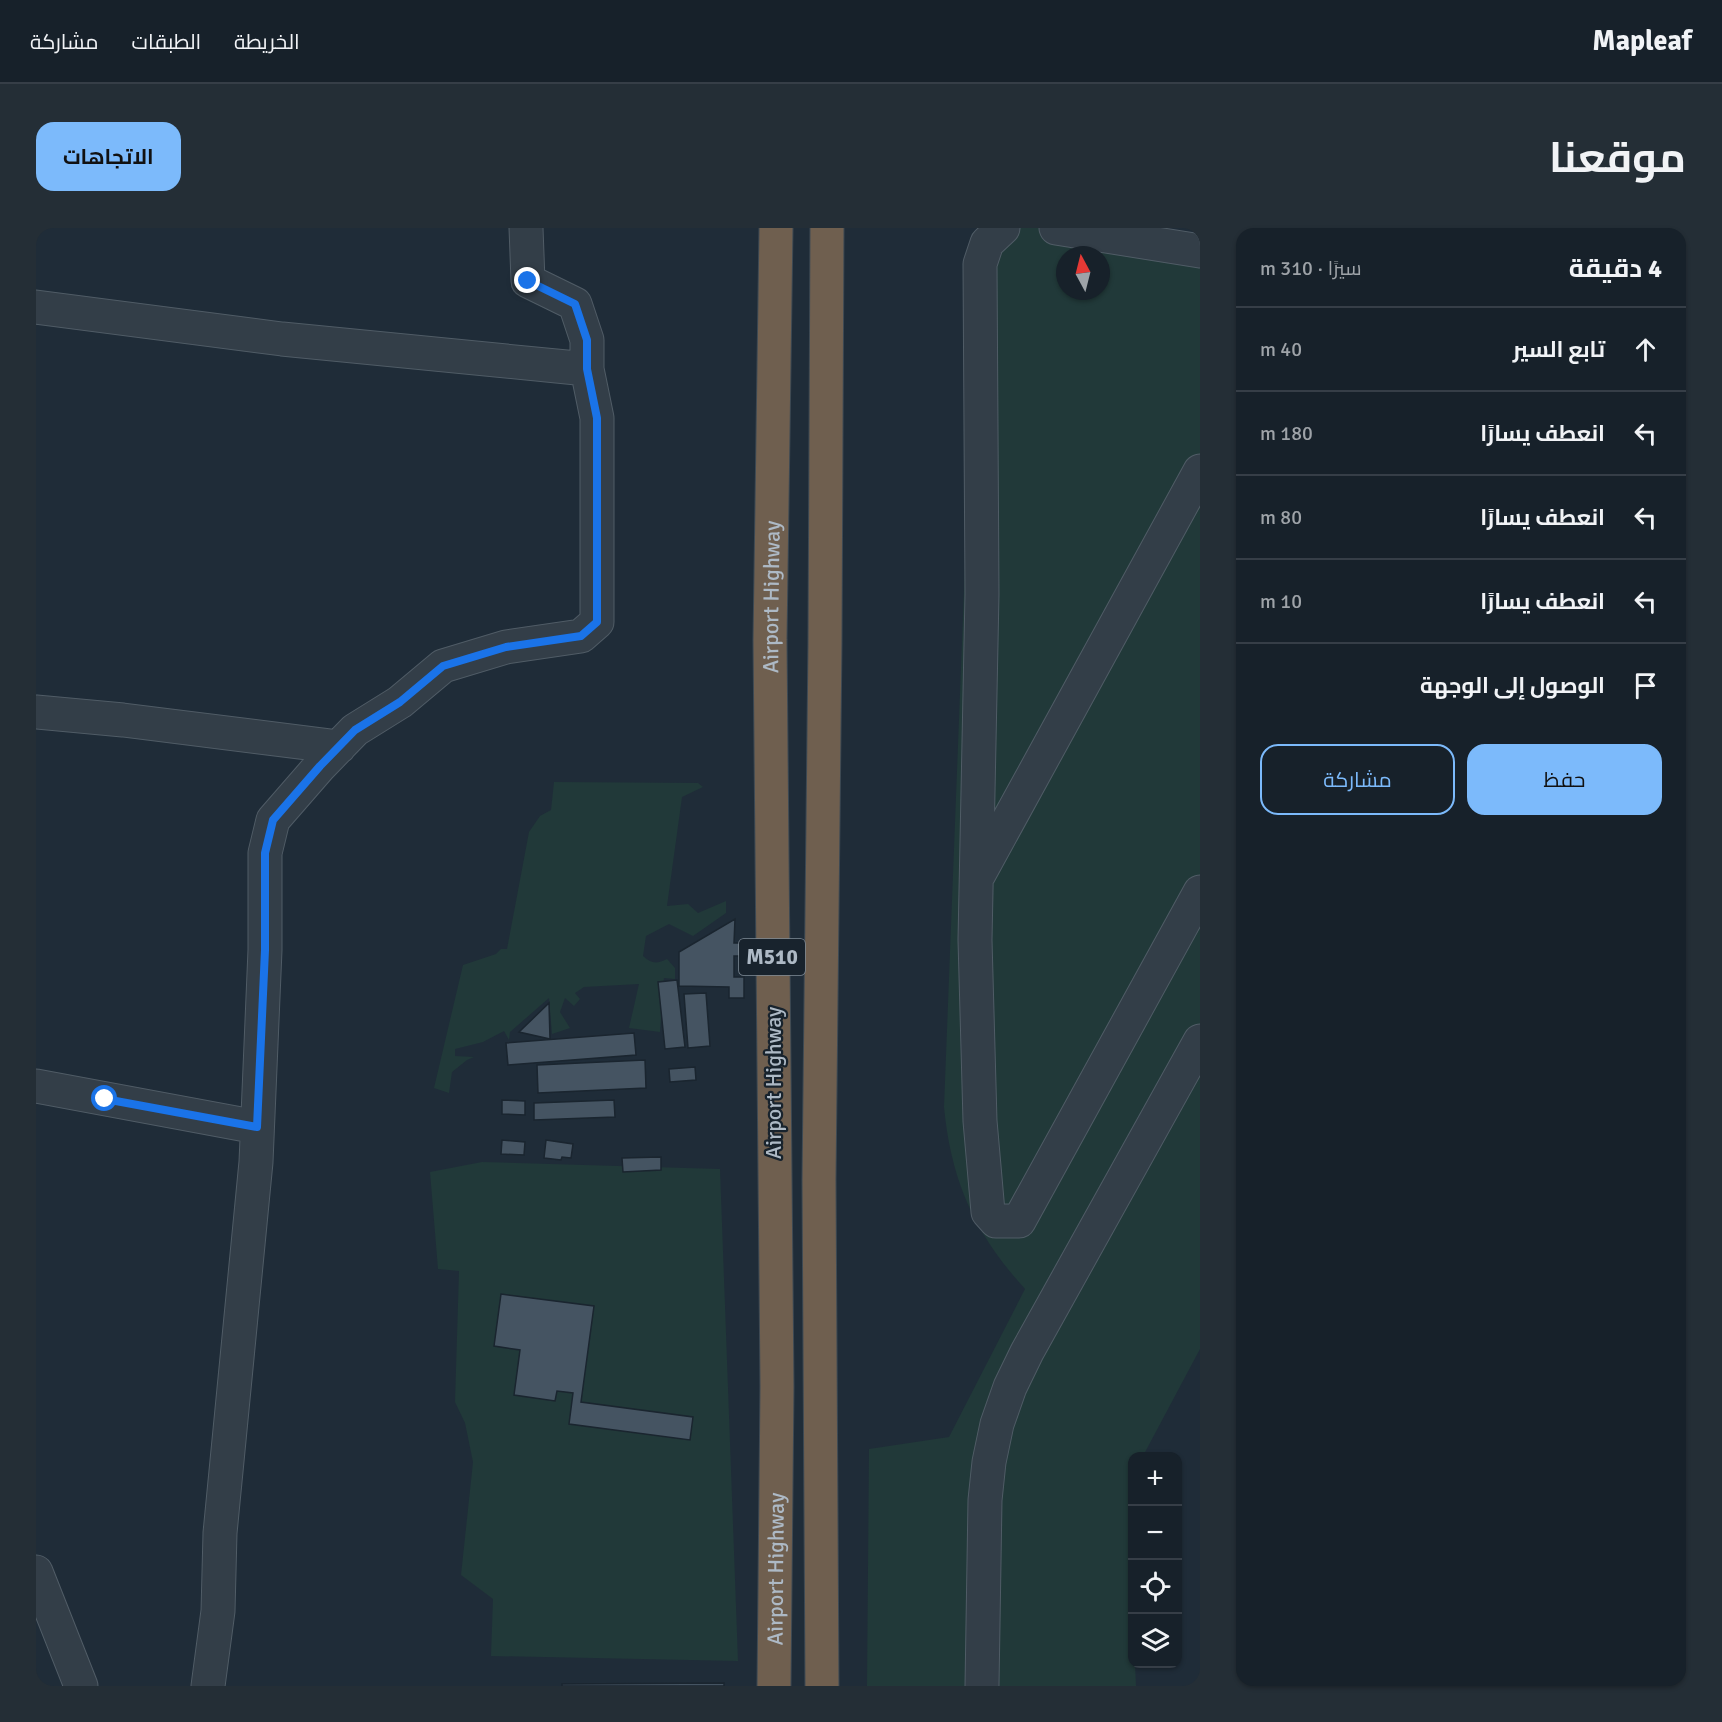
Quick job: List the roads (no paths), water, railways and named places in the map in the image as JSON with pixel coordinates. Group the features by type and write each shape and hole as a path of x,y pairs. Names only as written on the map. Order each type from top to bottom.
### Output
{"highway":[{"name":"Airport Highway","path":"774,1686 777,1386 770,640 776,228"},
{"name":"Airport Highway","path":"822,1686 819,1180 827,228"}],"lane":[{"path":"208,1686 218,1611 220,1533 255,1173 265,950 265,853 273,820 355,730 400,702 443,666 506,647 581,636 597,622 597,418 587,369 587,340 575,304 528,281 526,228"},
{"path":"1003,228 987,243 980,264 982,558 975,880 980,1121 988,1212 996,1221 1019,1221 1200,892"},
{"path":"1056,228 1200,251"},
{"path":"36,307 282,339 587,369"},
{"path":"975,880 1200,471"},
{"path":"36,712 123,720 339,747"},
{"path":"982,1686 985,1500 989,1462 997,1424 1010,1387 1027,1352 1200,1041"},
{"path":"36,1086 257,1127"},
{"path":"36,1572 81,1686"}]}
